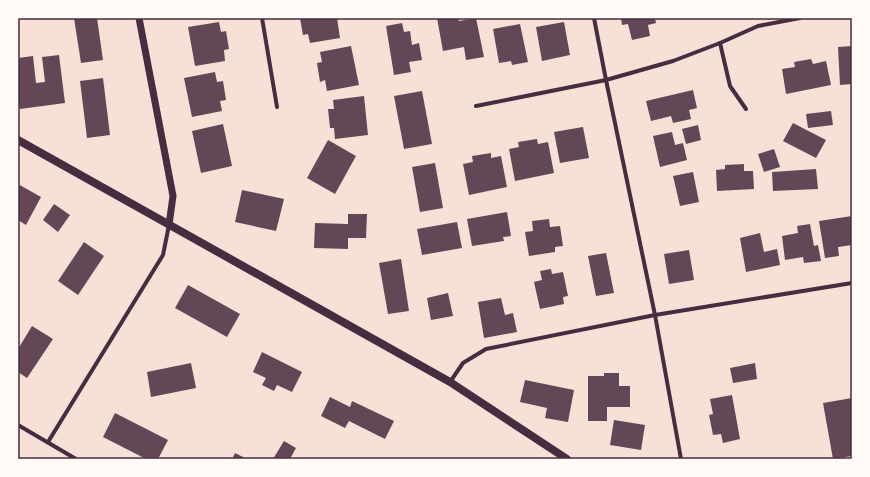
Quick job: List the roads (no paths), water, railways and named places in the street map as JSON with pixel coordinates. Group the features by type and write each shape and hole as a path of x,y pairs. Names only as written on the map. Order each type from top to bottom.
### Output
{"main road":[{"path":"18,140 450,382 567,459"}],"street":[{"path":"48,442 163,255 173,196 139,18"},
{"path":"262,18 277,107"},
{"path":"594,18 655,315 681,459"},
{"path":"476,106 606,80 673,61 720,43 758,26 800,18"},
{"path":"720,43 730,86 746,109"},
{"path":"450,382 463,363 486,349 655,315 852,283"},
{"path":"18,425 76,459"}]}
